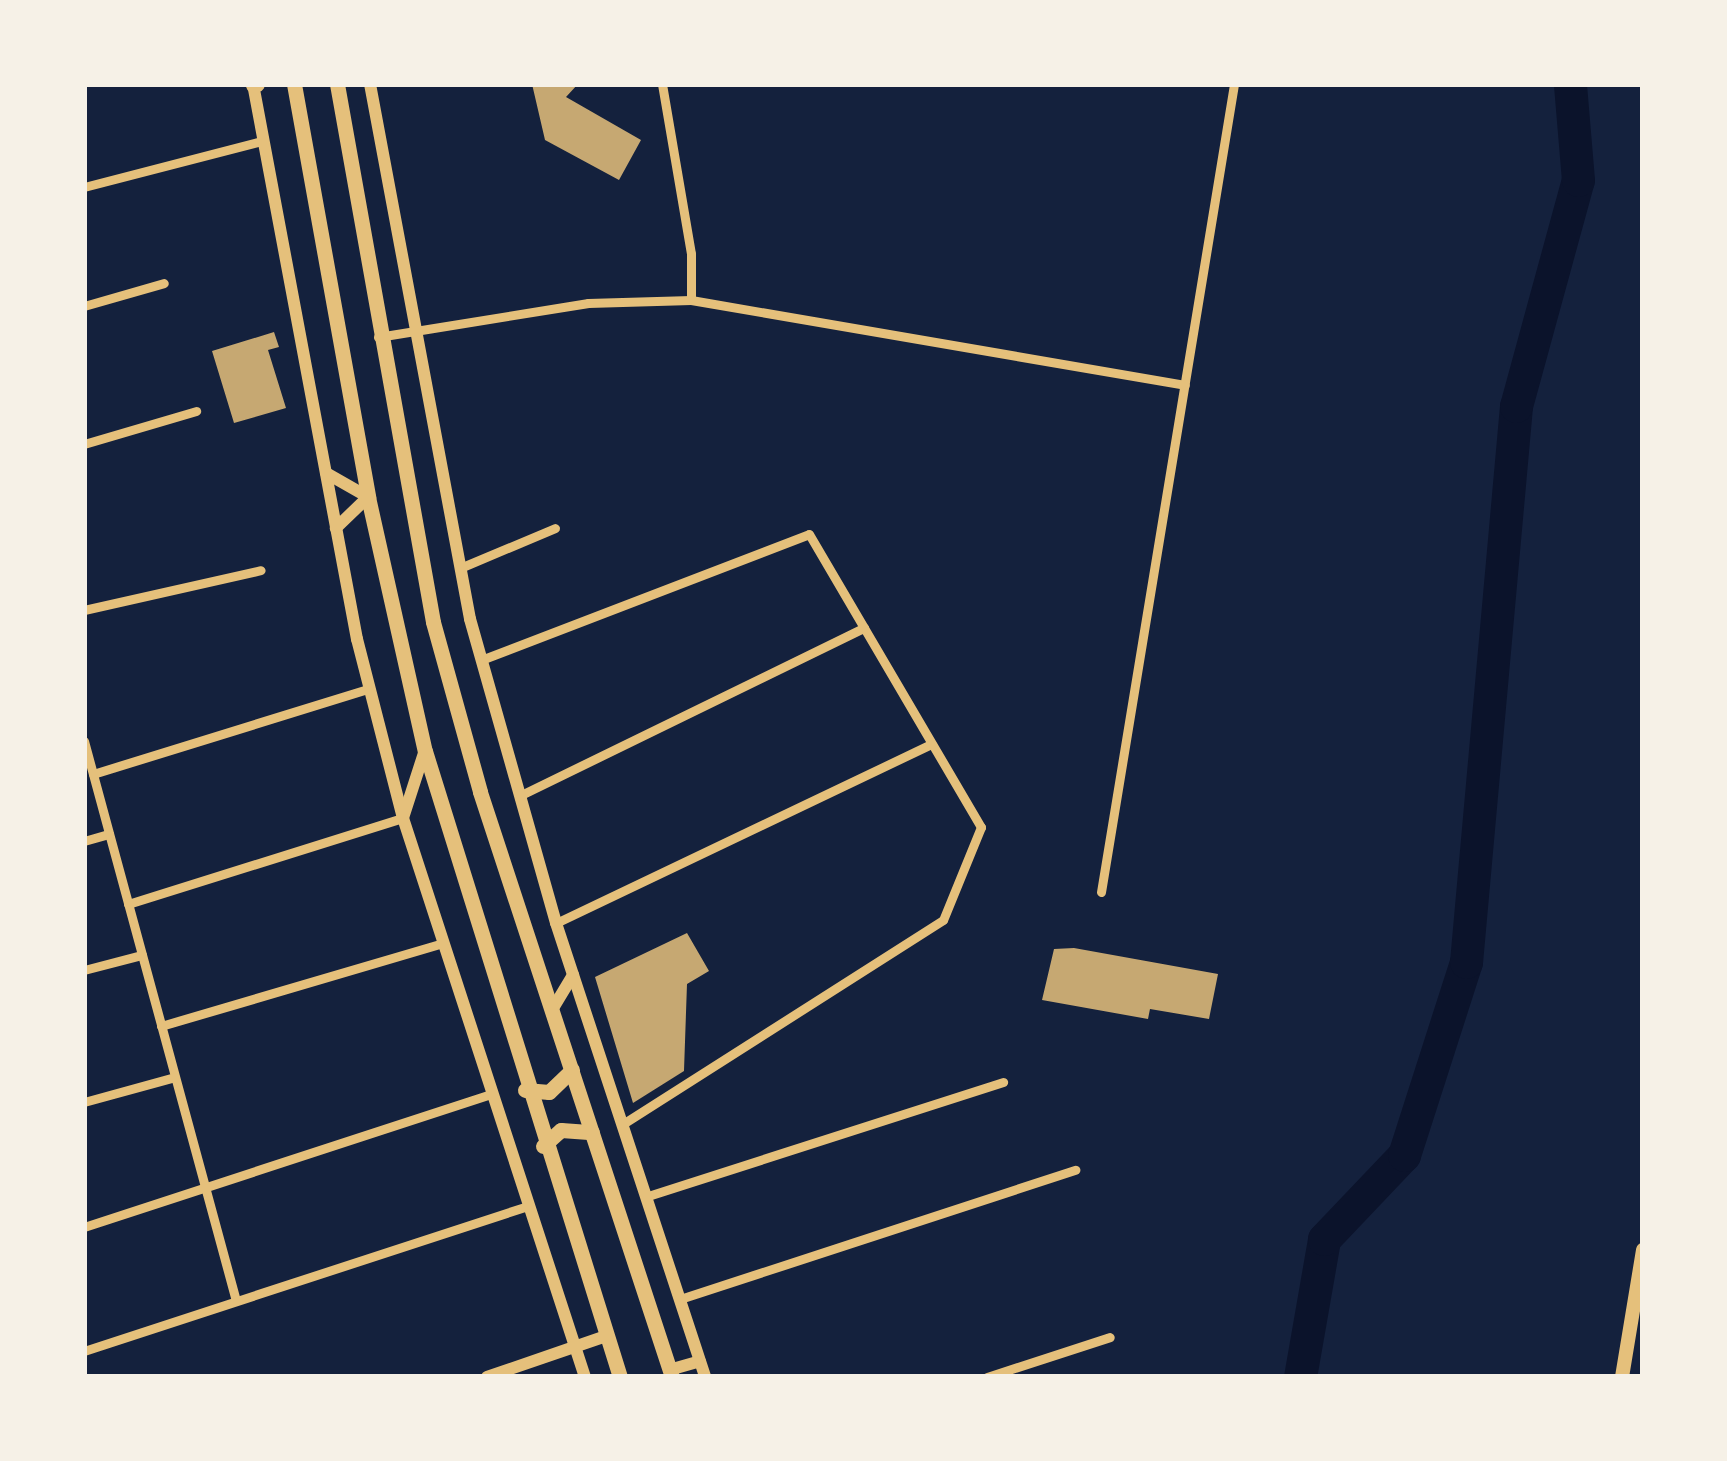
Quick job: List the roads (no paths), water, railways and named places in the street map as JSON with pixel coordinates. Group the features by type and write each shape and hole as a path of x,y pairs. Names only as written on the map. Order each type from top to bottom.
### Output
{"main road":[{"path":"294,84 368,497 424,752 525,1090 620,1377"},
{"path":"337,84 378,338 433,622 670,1374"},
{"path":"525,1090 549,1092 572,1070"},
{"path":"543,1146 569,1128 592,1132"},
{"path":"1622,1377 1643,1250"}],"street":[{"path":"254,84 336,528 403,818 585,1377"},
{"path":"370,84 412,332 481,660 556,923 705,1377"},
{"path":"662,84 692,254 691,300"},
{"path":"1101,892 1234,84"},
{"path":"84,188 262,141"},
{"path":"84,306 164,283"},
{"path":"378,338 588,303 691,300 1185,386"},
{"path":"84,444 196,411"},
{"path":"326,473 368,497 336,528"},
{"path":"460,568 555,529"},
{"path":"481,660 809,534 981,827 943,920 623,1124"},
{"path":"84,610 261,570"},
{"path":"518,796 864,628"},
{"path":"93,774 370,688"},
{"path":"84,741 236,1301"},
{"path":"556,923 932,744"},
{"path":"403,818 424,752"},
{"path":"128,904 403,818"},
{"path":"84,841 109,834"},
{"path":"161,1026 443,944"},
{"path":"84,970 142,955"},
{"path":"552,1010 573,975"},
{"path":"84,1102 175,1077"},
{"path":"648,1196 1003,1082"},
{"path":"84,1227 492,1094"},
{"path":"680,1299 1075,1170"},
{"path":"84,1351 528,1206"},
{"path":"487,1377 607,1336"},
{"path":"987,1377 1110,1337"},
{"path":"670,1374 700,1360"}],"waterway":[{"path":"1300,1377 1324,1239 1404,1155 1466,962 1516,406 1578,180 1570,84"}]}
